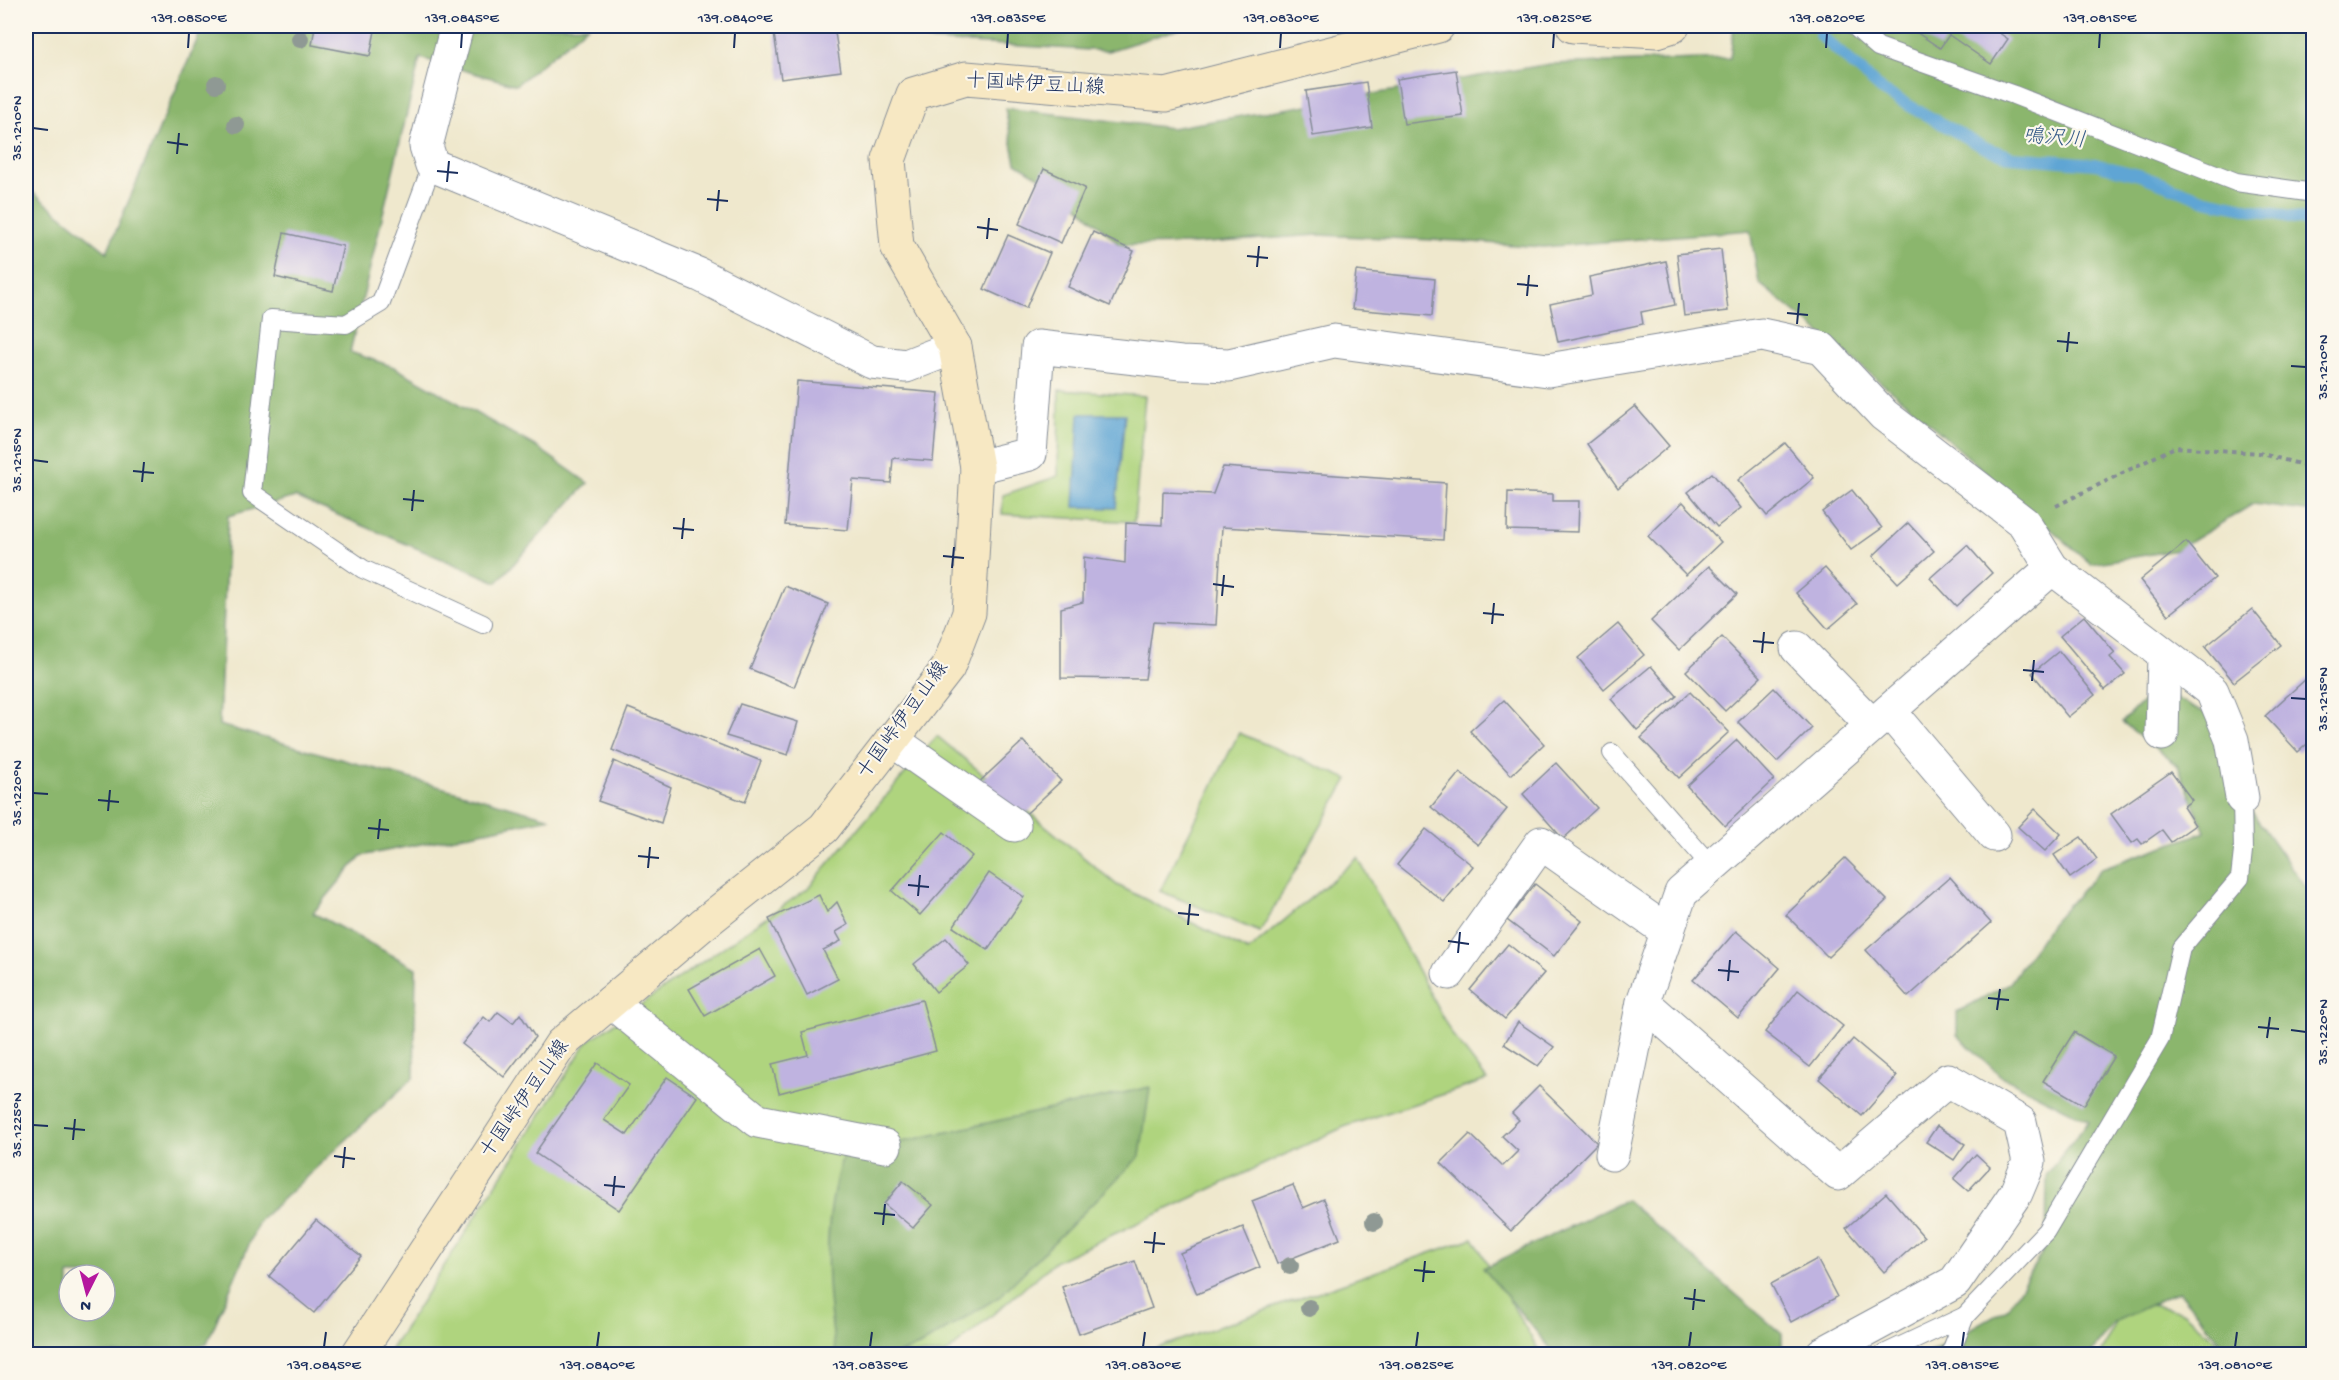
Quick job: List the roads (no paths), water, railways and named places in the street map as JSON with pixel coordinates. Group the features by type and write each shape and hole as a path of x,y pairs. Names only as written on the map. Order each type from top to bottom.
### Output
{"main road":[{"name":"十国峠伊豆山線","path":"358,1354 561,1044 702,925 824,828 948,668 969,613 977,467 955,347 897,246 889,160 913,94 966,78 1166,95 1438,26"},
{"path":"1573,26 1657,31 1673,26"}],"street":[{"path":"457,26 426,146 432,165 700,275 872,362 906,366 955,347"},
{"path":"977,467 1030,454 1038,347 1181,363 1229,365 1334,341 1548,370 1762,335 1821,348 1884,415 2024,523 2052,568 2212,691 2232,740 2242,798"},
{"path":"1612,1154 1643,1002 1681,893 2052,568"},
{"path":"1797,648 1880,718 1994,835"},
{"path":"2162,734 2164,654"},
{"path":"892,740 1014,825"},
{"path":"1449,973 1541,843 1668,932"},
{"path":"610,1002 758,1121 885,1146"},
{"path":"1643,1002 1838,1174 1948,1080 2020,1122 2029,1162 2016,1192 1955,1282 1822,1354"}],"lane":[{"path":"1854,26 1878,47 2014,95 2236,182 2313,193"},
{"path":"432,165 381,303 346,324 271,319 252,493 363,569 483,624"},
{"path":"1612,753 1711,866"},
{"path":"1884,1354 1965,1316 2046,1231 2160,1039 2181,948 2240,878 2243,851 2242,798"},
{"path":"1950,1354 1965,1316"}],"water":[{"path":"1079,414 1125,414 1116,508 1074,507"}],"waterway":[{"name":"鳴沢川","path":"1820,35 1883,91 1983,147 2012,157 2095,164 2139,175 2206,200 2314,222"}]}
